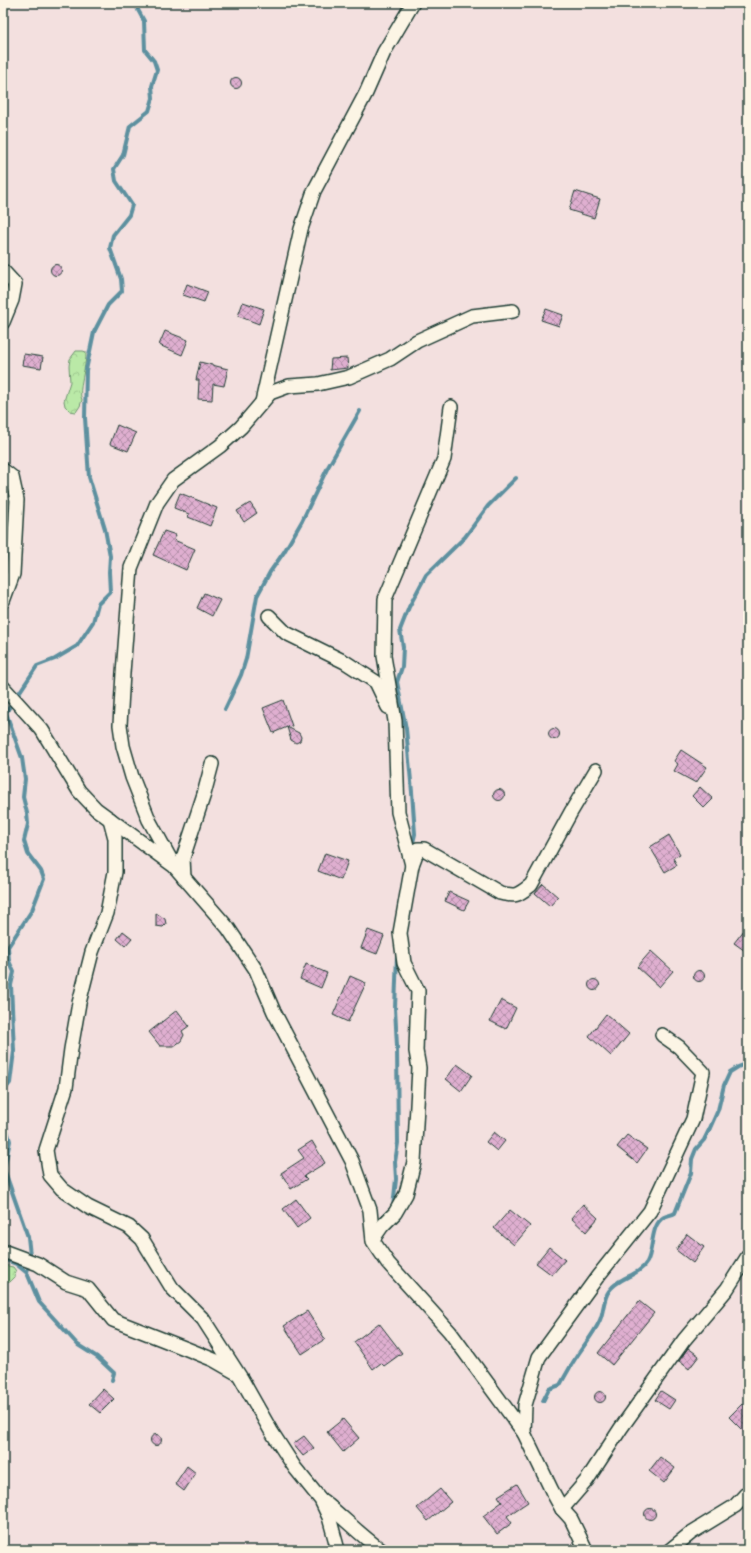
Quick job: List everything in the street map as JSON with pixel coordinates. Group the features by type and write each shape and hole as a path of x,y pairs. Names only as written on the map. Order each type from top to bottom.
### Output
{"street":[{"path":"262,402 301,229 314,191 366,93 384,52 413,3"},
{"path":"3,271 14,284 12,300 3,322"},
{"path":"513,311 472,316 417,341 390,359 349,377 318,384 289,386 270,393 241,427 226,441 173,480 157,503 131,568 120,725 123,746 132,777 149,820 174,866 228,928 256,970 274,1012 352,1161 370,1210 373,1238 388,1263 450,1332 524,1433 552,1491 562,1509 571,1519 586,1550"},
{"path":"412,866 398,812 395,722 384,656 385,598 444,459 451,407"},
{"path":"3,470 12,477 18,500 14,574 3,602"},
{"path":"269,616 286,633 345,662 376,682 395,722"},
{"path":"3,687 42,730 79,791 96,809 174,866"},
{"path":"184,878 183,858 212,764"},
{"path":"373,1238 395,1213 406,1194 414,1162 420,1068 416,1051 418,991 404,963 400,933 412,866 418,849 424,850 500,893 513,896 532,885 571,812 596,770"},
{"path":"110,819 115,838 115,872 107,913 92,952 79,1003 66,1088 46,1150 50,1175 62,1189 88,1207 129,1227 142,1239 172,1288 203,1319 295,1468 321,1500 342,1516 362,1536 381,1550"},
{"path":"524,1433 526,1406 539,1357 598,1276 650,1211 693,1119 704,1072 679,1047 662,1035"},
{"path":"3,1251 38,1264 66,1282 88,1289 113,1320 214,1360 238,1374"},
{"path":"562,1509 587,1480 621,1428 684,1340 727,1289 748,1256"},
{"path":"670,1550 691,1533 735,1506 748,1492"},
{"path":"321,1500 329,1517 338,1550"}],"green space":[{"path":"76,351 86,352 86,358 81,385 82,400 76,412 70,411 65,406 64,401 70,382 70,359"},
{"path":"3,1265 13,1267 16,1271 15,1277 10,1282 3,1283"}],"building":[{"path":"234,78 238,78 240,79 240,87 234,88 231,85 231,81"},
{"path":"575,191 600,199 594,218 569,210"},
{"path":"54,265 58,265 60,266 60,274 54,275 51,272 51,268"},
{"path":"187,284 208,292 204,302 183,295"},
{"path":"243,302 264,309 259,324 238,316"},
{"path":"546,309 563,315 559,326 541,320"},
{"path":"165,331 188,340 182,355 159,345"},
{"path":"24,354 43,357 41,368 22,365"},
{"path":"347,358 348,368 330,370 331,359"},
{"path":"200,362 228,369 224,386 213,384 212,400 198,399 199,380 196,380"},
{"path":"117,425 136,433 128,451 110,444"},
{"path":"180,493 217,508 210,526 188,517 189,514 174,508"},
{"path":"250,503 257,513 244,522 237,511"},
{"path":"164,531 176,535 174,540 195,549 186,570 153,555"},
{"path":"204,593 220,600 212,616 197,608"},
{"path":"283,700 292,726 273,733 263,708"},
{"path":"287,727 299,733 301,737 300,741 296,743 291,740"},
{"path":"552,729 556,729 558,730 558,738 552,739 549,736 549,732"},
{"path":"681,750 707,767 696,783 674,771 678,764 674,761"},
{"path":"700,787 713,799 704,808 692,796"},
{"path":"497,790 501,790 503,791 503,799 497,800 494,797 494,793"},
{"path":"669,835 680,854 673,858 677,865 665,872 650,847"},
{"path":"325,853 348,861 341,880 318,871"},
{"path":"543,884 558,897 550,906 535,893"},
{"path":"449,892 469,901 464,910 445,901"},
{"path":"156,913 165,919 166,924 163,927 156,926"},
{"path":"748,925 748,953 734,943"},
{"path":"368,930 384,936 377,954 361,948"},
{"path":"123,931 132,938 125,946 117,939"},
{"path":"651,951 673,971 659,987 637,967"},
{"path":"306,964 327,973 321,988 300,979"},
{"path":"697,971 701,971 703,972 703,980 697,981 694,978 694,974"},
{"path":"350,976 366,983 348,1022 333,1015"},
{"path":"592,980 596,980 598,981 598,989 592,990 589,987 589,983"},
{"path":"501,1000 516,1008 506,1029 490,1021"},
{"path":"177,1010 189,1026 182,1031 184,1035 181,1041 174,1046 160,1046 149,1032"},
{"path":"606,1014 629,1034 611,1056 589,1036"},
{"path":"457,1064 472,1075 461,1091 446,1079"},
{"path":"494,1132 505,1141 497,1151 486,1142"},
{"path":"627,1135 647,1149 637,1163 617,1147"},
{"path":"312,1141 325,1163 304,1176 307,1179 291,1189 281,1173 304,1158 298,1150"},
{"path":"296,1199 310,1218 297,1228 283,1209"},
{"path":"583,1204 598,1218 586,1232 571,1218"},
{"path":"510,1210 530,1226 514,1245 494,1228"},
{"path":"687,1234 704,1247 693,1263 676,1250"},
{"path":"549,1247 565,1260 552,1275 536,1263"},
{"path":"639,1301 654,1313 612,1365 598,1353"},
{"path":"307,1311 325,1339 302,1354 284,1326"},
{"path":"379,1323 402,1353 384,1366 381,1363 373,1369 354,1342"},
{"path":"688,1348 699,1356 689,1369 679,1361"},
{"path":"103,1389 114,1399 100,1413 89,1404"},
{"path":"661,1391 675,1400 669,1409 655,1400"},
{"path":"598,1392 602,1392 604,1393 604,1401 598,1402 595,1399 595,1395"},
{"path":"742,1404 748,1410 748,1436 729,1417"},
{"path":"343,1419 359,1438 343,1452 327,1432"},
{"path":"154,1435 158,1435 160,1436 160,1444 154,1445 151,1442 151,1438"},
{"path":"304,1436 314,1448 303,1456 293,1444"},
{"path":"660,1457 675,1468 664,1483 649,1471"},
{"path":"187,1466 196,1473 184,1491 175,1484"},
{"path":"517,1484 528,1502 507,1516 512,1523 497,1534 483,1516 502,1502 498,1496"},
{"path":"440,1489 451,1502 428,1521 417,1508"},
{"path":"648,1509 652,1509 654,1510 654,1518 648,1519 645,1516 645,1512"}],"waterway":[{"path":"3,717 37,666 55,659 77,646 93,622 98,604 110,592 110,556 105,529 89,477 85,418 86,370 94,332 108,305 122,291 121,279 110,248 113,235 129,215 132,205 116,181 114,169 123,155 130,126 149,111 153,98 152,86 157,70 154,61 145,50 144,21 136,3"},
{"path":"225,709 241,675 246,659 257,596 270,572 284,552 302,521 328,467 360,411"},
{"path":"412,847 415,834 412,792 406,729 397,682 402,667 403,647 400,630 409,607 426,575 465,537 488,506 516,478"},
{"path":"3,1092 10,1083 14,1051 11,985 14,972 9,961 8,947 32,910 44,879 41,871 28,854 24,841 28,824 23,797 25,779 22,758 6,713"},
{"path":"393,1207 396,1179 395,1162 398,1143 395,1008 397,954"},
{"path":"543,1401 549,1389 560,1385 575,1359 595,1330 609,1291 613,1286 639,1270 647,1262 656,1226 664,1217 675,1213 691,1173 692,1159 696,1149 704,1140 718,1110 724,1085 730,1072 748,1063"},
{"path":"3,1116 10,1141 4,1169 28,1237 30,1255 27,1273"},
{"path":"3,1259 16,1264 27,1273 39,1302 78,1345 97,1357 114,1373 112,1380"}]}
